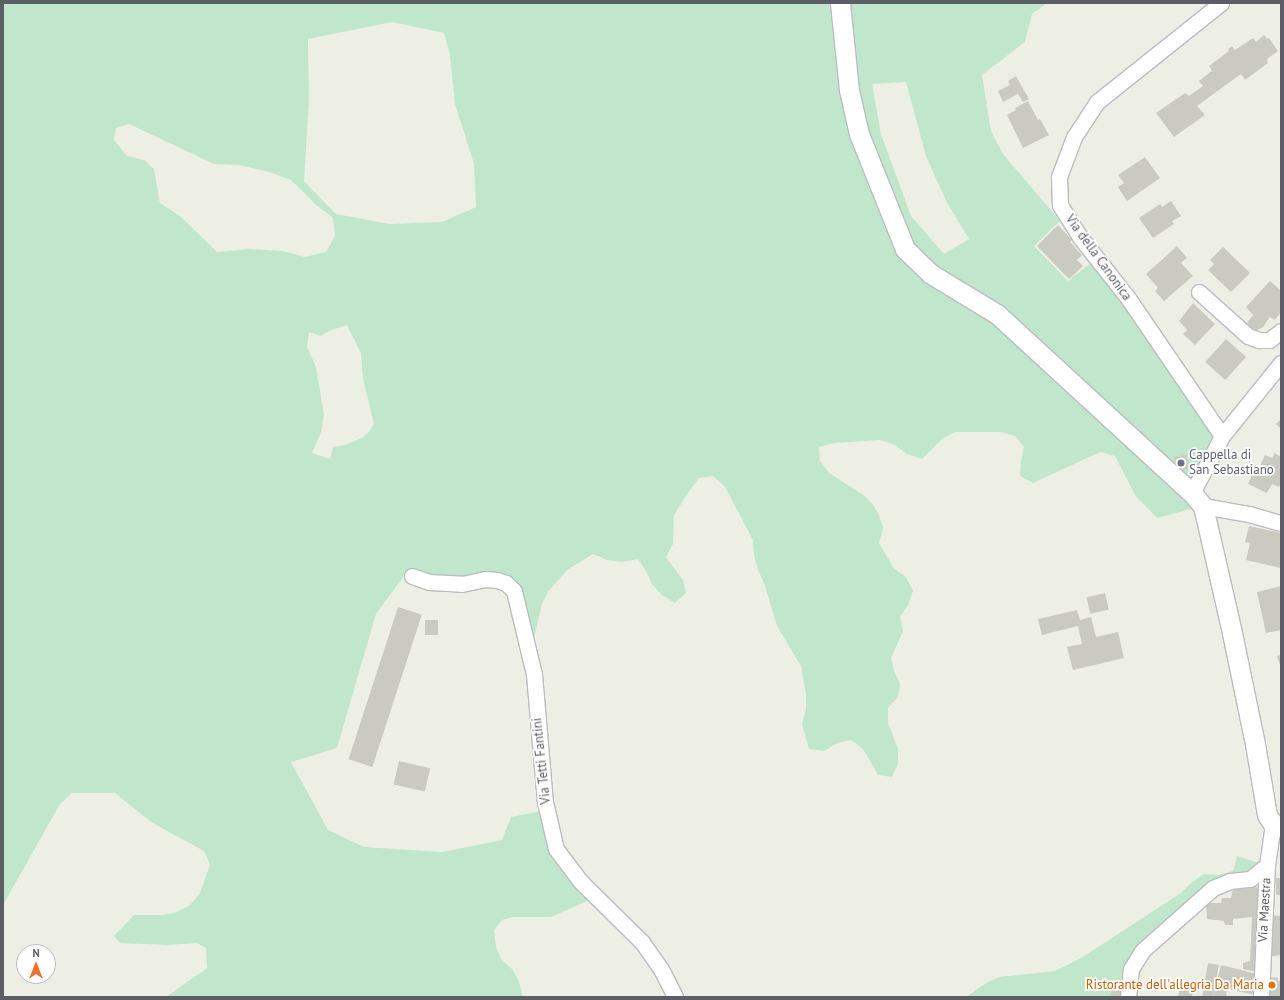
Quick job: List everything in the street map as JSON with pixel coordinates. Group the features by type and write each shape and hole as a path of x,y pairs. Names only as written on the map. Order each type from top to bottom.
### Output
{"street":[{"path":"840,3 849,90 859,134 905,249 931,274 997,314 1198,492 1249,514 1281,523"},
{"name":"Via della Canonica","path":"1221,3 1097,102 1074,137 1059,177 1060,205 1080,237 1128,298 1222,436"},
{"path":"1199,292 1248,336 1259,340 1269,340 1281,331"},
{"path":"1277,826 1267,815 1255,744 1232,633 1198,492 1222,436 1281,362"},
{"name":"Via Tetti Fantini","path":"412,576 436,583 462,584 485,579 496,580 506,583 514,591 534,674 545,802 556,849 581,882 642,942 661,969 675,997"},
{"name":"Via Maestra","path":"1261,997 1267,865 1277,826"},
{"path":"1128,997 1131,969 1143,950 1213,888 1230,881 1250,879 1267,865"}],"green space":[{"path":"3,3 830,3 839,91 850,137 897,255 925,282 991,322 1186,501 1191,509 1157,518 1135,495 1115,456 1100,452 1033,483 1020,476 1024,447 1015,436 1001,432 955,432 942,439 922,459 907,454 895,445 880,440 834,443 819,447 820,461 829,473 862,494 872,503 879,515 883,528 879,543 894,568 906,577 913,591 908,605 900,617 903,631 891,658 894,671 900,683 898,697 888,708 888,723 898,749 898,764 892,777 878,775 863,749 851,740 837,743 824,751 809,749 802,724 806,709 806,694 801,666 777,626 764,583 758,570 754,555 753,540 725,487 713,476 699,478 674,515 673,544 666,557 683,580 686,593 675,603 662,595 652,584 638,559 622,562 607,560 593,554 567,570 548,592 542,604 533,642 520,587 462,577 430,576 406,571 376,614 337,748 291,762 328,830 364,847 442,852 502,840 511,817 542,811 587,901 551,917 513,917 502,920 494,930 496,947 501,959 512,969 519,981 523,997 166,997 207,968 206,948 197,943 167,945 120,943 114,936 134,915 164,915 177,912 190,905 200,893 210,865 204,851 151,822 115,793 72,793 60,804 3,905","holes":["392,22 444,33 450,55 455,104 474,164 476,207 442,222 389,224 336,214 304,181 309,99 308,39","129,124 214,164 239,165 269,172 291,180 315,204 333,218 335,236 326,252 305,257 282,251 249,249 217,252 180,216 160,203 154,169 144,160 127,156 114,140 116,128","347,325 361,353 363,379 374,424 369,432 362,438 345,445 333,447 330,459 312,453 321,432 324,415 316,367 307,347 309,332 321,336 329,331"]},
{"path":"847,3 1047,3 1032,14 1025,42 982,75 991,131 1003,154 1060,221 1034,246 1068,281 1094,260 1219,434 1191,488 908,247 861,132","holes":["906,82 926,156 946,201 969,239 944,254 911,216 881,134 872,84"]},
{"path":"1237,856 1263,864 1248,876 1229,878 1141,948 1125,997 966,997 986,983 999,977 1055,971 1081,958 1181,893 1192,882 1204,874 1218,875 1233,871"}],"building":[{"path":"1264,35 1267,39 1269,38 1278,51 1267,59 1268,63 1245,80 1241,74 1197,106 1205,115 1174,137 1156,113 1185,93 1189,96 1203,86 1199,81 1212,71 1209,66 1229,51 1228,49 1232,46 1235,50 1253,38 1256,42"},
{"path":"1016,76 1029,99 1023,102 1018,94 1003,102 998,91 1010,85 1008,81"},
{"path":"1028,101 1038,120 1040,119 1049,135 1023,148 1007,115 1016,110 1015,108"},
{"path":"1145,157 1160,178 1127,201 1118,187 1124,183 1118,175"},
{"path":"1171,201 1181,216 1172,221 1174,224 1153,238 1139,218 1160,204 1162,207"},
{"path":"1058,225 1072,240 1070,242 1082,255 1077,260 1083,266 1069,279 1037,246"},
{"path":"1177,246 1187,258 1181,263 1193,276 1164,301 1155,291 1158,288 1146,274"},
{"path":"1223,247 1250,273 1231,292 1208,270 1214,264 1210,260"},
{"path":"1270,281 1281,291 1281,312 1275,320 1270,317 1263,327 1255,331 1247,323 1253,315 1246,307"},
{"path":"1193,303 1215,324 1195,345 1183,334 1187,330 1179,321"},
{"path":"1226,339 1246,357 1225,380 1205,362"},
{"path":"1281,419 1281,429 1276,424"},
{"path":"1275,453 1281,457 1281,483 1279,487 1272,484 1267,493 1248,484 1256,466 1259,468 1265,455 1272,458"},
{"name":"Cappella di San Sebastiano","path":"1186,455 1189,469 1176,470 1174,457"},
{"path":"1249,526 1281,533 1281,568 1246,560 1250,543 1245,542"},
{"path":"1281,586 1281,630 1266,633 1257,592"},
{"path":"1105,593 1109,610 1090,614 1086,597"},
{"path":"398,607 422,615 372,767 349,759"},
{"path":"1077,610 1080,620 1091,617 1096,637 1118,632 1124,658 1073,670 1067,647 1082,644 1078,626 1042,635 1038,619"},
{"path":"425,620 438,620 438,635 425,635"},
{"path":"1281,655 1281,668 1277,656"},
{"path":"399,761 430,768 425,792 394,784"},
{"path":"1276,878 1281,878 1281,895 1276,895"},
{"path":"1261,887 1257,972 1243,969 1243,963 1250,961 1252,917 1233,919 1233,925 1225,925 1224,921 1207,919 1206,903 1221,903 1222,898 1231,898 1233,889"},
{"path":"1271,915 1281,916 1281,955 1268,957"},
{"path":"1208,963 1219,965 1213,997 1202,996"},
{"path":"1221,965 1257,974 1255,995 1227,989 1226,997 1213,997"},
{"path":"1268,977 1278,978 1278,981 1281,981 1281,997 1267,997"},
{"path":"1112,988 1125,990 1124,997 1110,997"},
{"path":"1180,988 1193,992 1192,997 1178,997"}],"place":[{"name":"Cappella di San Sebastiano","path":"1181,463"},
{"name":"Ristorante dell'allegria Da Maria","path":"1272,985"}]}
